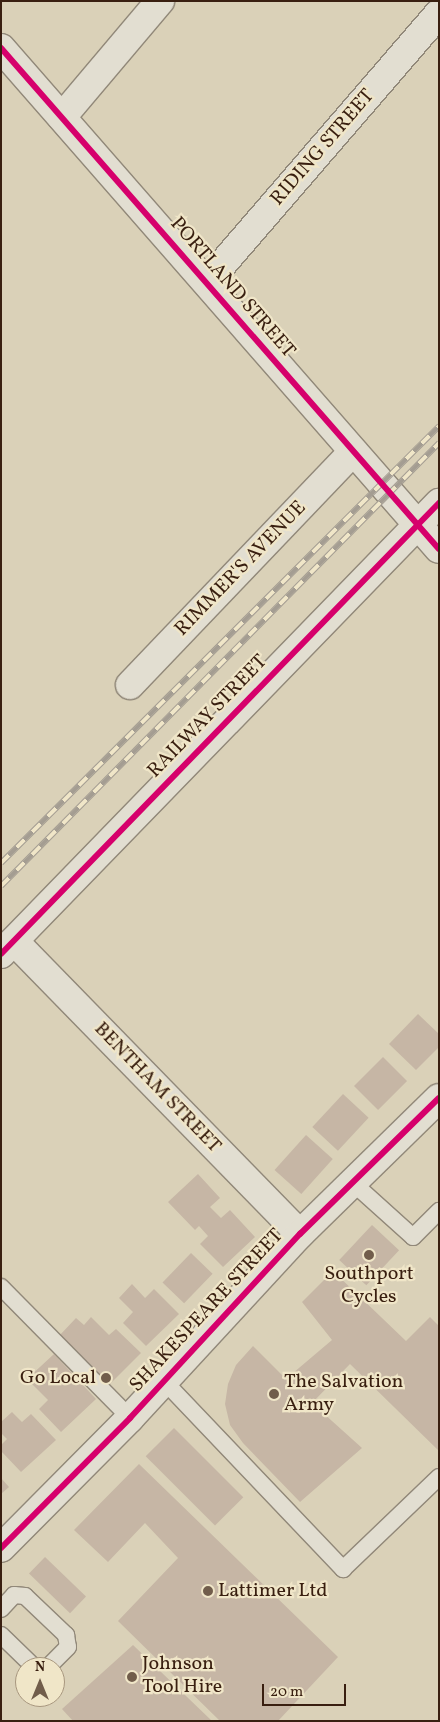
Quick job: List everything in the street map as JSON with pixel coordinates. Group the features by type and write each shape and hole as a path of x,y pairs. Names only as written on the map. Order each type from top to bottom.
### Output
{"street":[{"path":"62,117 160,1"},
{"name":"RIDING STREET","path":"207,282 439,13"},
{"name":"PORTLAND STREET","path":"1,48 439,548"},
{"name":"RIMMER'S AVENUE","path":"130,685 353,452"},
{"name":"RAILWAY STREET","path":"7,948 439,503"},
{"name":"BENTHAM STREET","path":"7,948 300,1234"},
{"name":"SHAKESPEARE STREET","path":"1,1548 130,1418 300,1234 439,1098"}],"lane":[{"path":"352,1182 413,1237 439,1211"},
{"path":"1,1287 130,1418"},
{"path":"164,1381 344,1569 439,1476"},
{"path":"1,1609 14,1595 25,1596 66,1635 68,1647 58,1657"},
{"path":"1,1635 24,1657"}],"building":[{"path":"418,1014 439,1034 439,1047 416,1070 389,1044"},
{"path":"383,1057 407,1081 378,1110 354,1086"},
{"path":"343,1094 369,1118 338,1151 312,1127"},
{"path":"306,1135 333,1159 301,1194 275,1170"},
{"path":"198,1174 220,1198 210,1207 221,1218 230,1210 255,1237 223,1267 200,1244 208,1236 199,1226 195,1230 168,1202"},
{"name":"Southport Cycles","path":"372,1225 399,1250 366,1285 339,1260"},
{"path":"191,1253 213,1274 184,1303 163,1282"},
{"name":"The Salvation Army","path":"333,1271 406,1341 430,1317 439,1326 439,1451 350,1364 312,1403 362,1448 300,1502 243,1443 230,1425 225,1404 228,1384 236,1365 253,1346 286,1379 332,1340 302,1302"},
{"path":"132,1284 145,1298 154,1289 179,1314 146,1346 123,1323 133,1312 119,1298"},
{"path":"91,1317 109,1335 116,1329 141,1353 109,1385 59,1336 76,1318 84,1325"},
{"path":"54,1354 96,1399 61,1432 39,1409 48,1400 27,1379"},
{"path":"12,1412 22,1422 31,1414 56,1440 21,1472 1,1451 1,1445 7,1439 1,1433 1,1422"},
{"path":"174,1428 243,1497 215,1526 146,1456"},
{"name":"Lattimer Ltd","path":"139,1464 338,1657 278,1721 220,1721 118,1621 178,1558 145,1523 108,1562 74,1530"},
{"path":"1,1478 9,1487 1,1494"},
{"path":"45,1557 86,1597 70,1613 29,1574"},
{"name":"Johnson Tool Hire","path":"133,1645 212,1721 73,1721 62,1709"}],"railway":[{"path":"1,863 439,426"},
{"path":"1,886 439,443"}],"cycle path":[{"path":"1,48 439,549"},
{"path":"1,954 439,503"},
{"path":"1,1548 130,1418 300,1234 439,1098"}],"place":[{"name":"Southport Cycles","path":"369,1255"},
{"name":"Go Local","path":"106,1378"},
{"name":"The Salvation Army","path":"274,1394"},
{"name":"Lattimer Ltd","path":"208,1591"},
{"name":"Johnson Tool Hire","path":"132,1677"}]}
